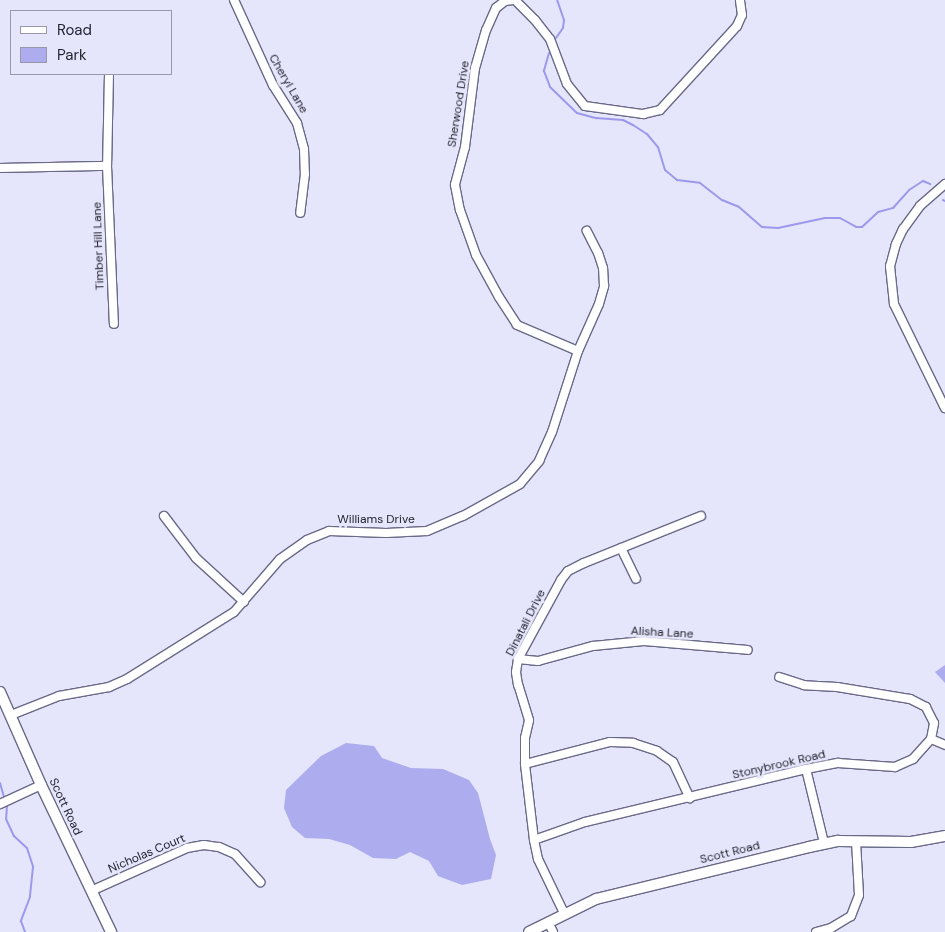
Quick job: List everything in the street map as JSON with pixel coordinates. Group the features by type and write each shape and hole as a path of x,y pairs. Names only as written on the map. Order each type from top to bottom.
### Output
{"main road":[{"name":"Scott Road","path":"0,692 41,785 111,932"},
{"name":"Scott Road","path":"530,932 564,913 602,897 824,843 856,841 910,842 945,836"}],"street":[{"name":"Cheryl Lane","path":"234,0 269,77 297,122 304,149 306,174 300,213"},
{"name":"Sherwood Drive","path":"578,351 517,325 498,297 476,256 460,210 455,185 465,147 475,68 486,30 496,8 505,1 514,0 536,20 550,39 567,84 585,106 644,114 660,110 736,26 742,15 740,0"},
{"name":"Timber Hill Lane","path":"109,75 107,166 114,324"},
{"path":"0,168 107,166"},
{"path":"945,184 920,206 906,223 896,244 890,266 894,304 945,408"},
{"name":"Williams Drive","path":"11,715 59,696 109,687 127,679 220,622 244,602 280,559 307,540 329,531 386,533 427,531 463,516 520,484 539,461 552,432 578,351 599,304 604,286 603,268 587,231"},
{"path":"164,516 196,558 244,602"},
{"name":"Dinatali Drive","path":"564,913 538,858 534,840 525,764 524,738 528,720 518,685 516,672 518,659 561,580 568,571 701,516"},
{"path":"621,548 636,579"},
{"name":"Alisha Lane","path":"518,659 538,661 593,646 644,641 748,650"},
{"path":"779,677 804,686 837,687 910,699 926,707 934,723 931,739 945,745"},
{"name":"Stonybrook Road","path":"534,840 585,822 838,763 895,767 913,759 931,739"},
{"path":"525,764 610,742 633,743 657,752 673,762 690,798"},
{"path":"806,770 824,843"},
{"path":"0,804 41,785"},
{"path":"0,808 9,800"},
{"path":"816,932 832,928 850,916 854,909 859,896 856,841"},
{"name":"Nicholas Court","path":"91,891 187,848 204,845 219,847 235,854 260,882"},
{"path":"548,922 553,932"}],"green space":[{"path":"945,665 945,683 935,672"},
{"path":"346,743 374,746 382,758 411,768 443,769 469,780 478,793 496,855 491,879 462,885 438,876 429,861 410,852 396,859 373,858 350,845 329,839 305,838 292,827 284,808 286,790 321,756"}],"waterway":[{"path":"556,38 563,28 564,20 557,0"},
{"path":"549,53 544,71 550,87 577,113 596,118 623,120 633,125 647,134 658,147 665,170 677,180 700,183 722,200 739,207 762,227 778,228 825,218 840,218 856,227 862,227 878,212 893,208 909,190 923,181 930,184"},
{"path":"0,783 5,800"},
{"path":"7,806 6,819 14,836 27,848 33,867 30,897 21,921 25,932"}]}
